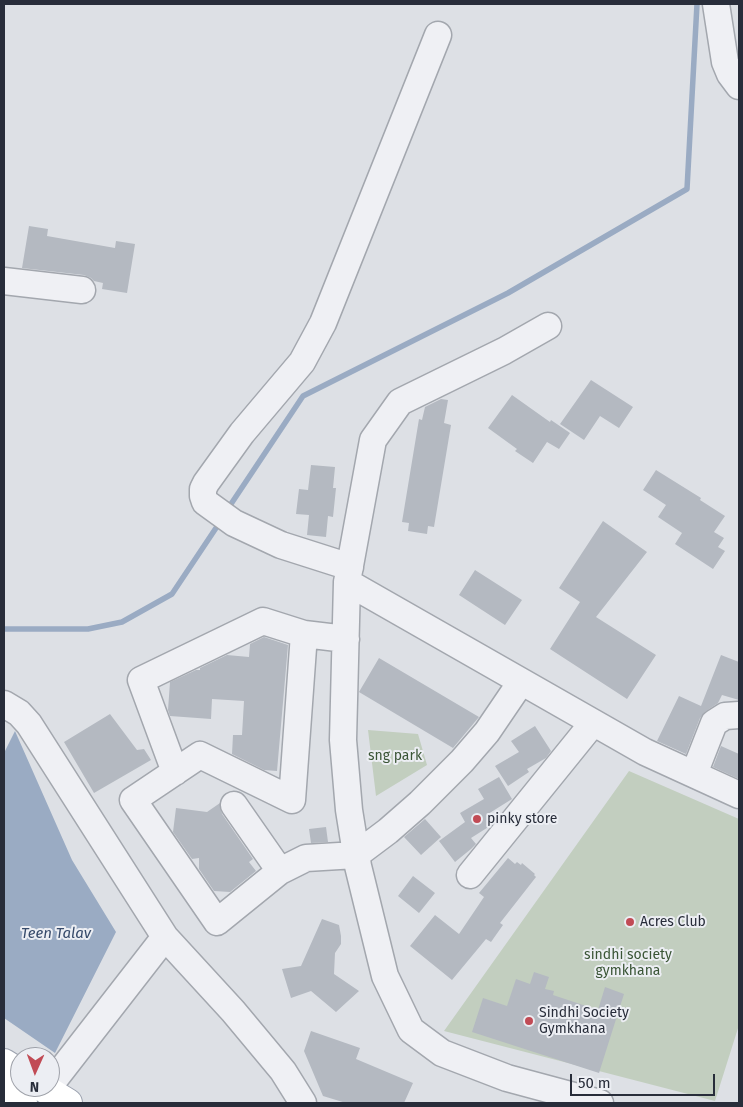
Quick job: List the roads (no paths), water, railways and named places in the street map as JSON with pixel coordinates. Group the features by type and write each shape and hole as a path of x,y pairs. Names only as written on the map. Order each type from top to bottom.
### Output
{"main road":[{"path":"4,1091 23,1103"}],"street":[{"path":"716,4 725,62 737,80"},
{"path":"438,34 323,323 302,362 242,433 206,483 203,496 205,502 234,523 349,574 521,682 645,752 739,795"},
{"path":"4,282 82,290"},
{"path":"548,326 504,352 400,402 373,440 349,574 343,740 349,810 356,855 385,976 411,1030 442,1053 507,1078 532,1095 600,1103"},
{"path":"174,772 141,680 263,620 304,634 346,639"},
{"path":"304,634 292,800 200,755 133,800 217,922 280,871 306,858 356,855 388,831 420,803 462,761 487,732 521,682"},
{"path":"4,704 19,713 29,724 164,936 233,1011 283,1071 303,1103"},
{"path":"694,774 714,723 725,716 739,716"},
{"path":"470,875 593,723"},
{"path":"234,805 280,871"},
{"path":"60,1078 164,936"}],"water":[{"name":"Teen Talav","path":"15,731 72,860 116,932 58,1047 46,1047 4,1018 4,753"}],"waterway":[{"path":"227,510 303,396 508,293 687,189 697,4"},
{"path":"4,629 88,629 122,622 172,594 220,522"}],"place":[{"name":"pinky store","path":"477,819"},
{"name":"Acres Club","path":"630,922"},
{"name":"Sindhi Society Gymkhana","path":"529,1021"}],"park label":[{"name":"sng park","path":"395,756"},
{"name":"sindhi society gymkhana","path":"628,964"}]}
